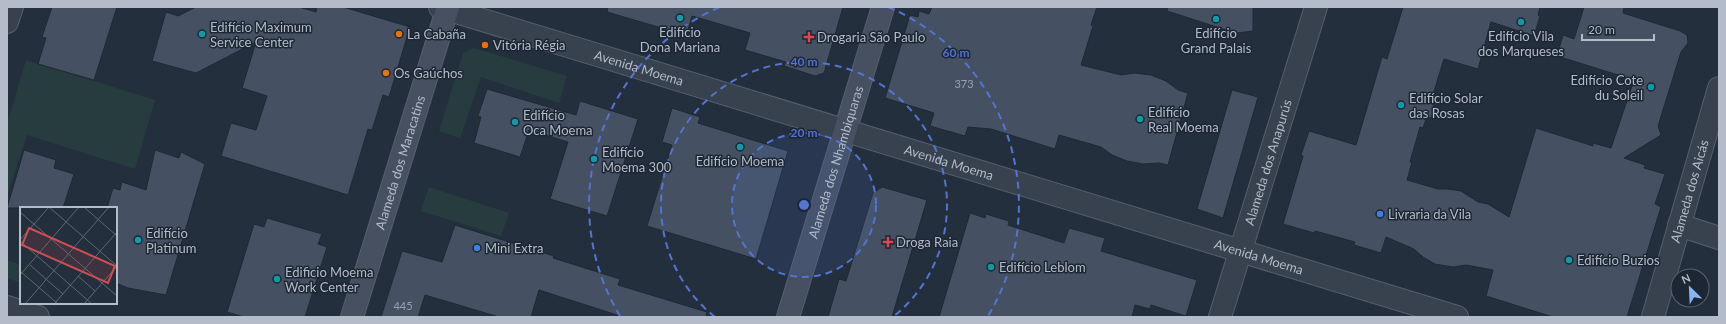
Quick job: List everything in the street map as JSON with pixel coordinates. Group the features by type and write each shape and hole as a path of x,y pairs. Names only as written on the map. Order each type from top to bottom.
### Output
{"street":[{"path":"7,22 12,7"},
{"name":"Alameda dos Nhambiquaras","path":"788,317 883,7"},
{"name":"Alameda dos Anapurús","path":"1220,317 1316,7"},
{"name":"Avenida Moema","path":"445,8 1457,317"},
{"name":"Alameda dos Maracatins","path":"352,317 445,8"},
{"name":"Alameda dos Aicás","path":"1652,317 1719,88"},
{"path":"1679,225 1719,238"},
{"path":"7,307 38,317"}],"green space":[{"path":"474,48 567,76 559,103 481,77 460,138 439,131 463,53"},
{"path":"26,60 155,100 135,169 27,135 7,196 7,124"},
{"path":"429,187 509,213 501,236 421,211"},
{"path":"7,260 20,265 20,283 7,278"}],"building":[{"path":"52,7 117,7 94,80 38,64 46,38 42,37"},
{"path":"196,7 299,7 316,12 317,7 343,7 410,27 389,97 383,95 372,130 368,129 348,195 221,156 231,123 256,130 267,96 242,88 256,42 196,73 152,61 166,12 178,16"},
{"path":"608,7 843,7 824,73 815,76 784,66 786,62 745,50 750,33 692,16 686,37 664,31 665,29 607,12"},
{"path":"932,7 1097,7 1081,65 1121,75 1134,73 1151,75 1166,81 1178,90 1188,93 1168,165 1159,163 1143,164 1127,161 1112,155 1101,147 1059,135 1055,149 991,129 968,127 965,136 930,126 934,113 885,98 910,15 918,17 919,11 929,14"},
{"name":"Edifício Grand Palais","path":"1168,7 1253,7 1253,31 1229,34 1226,30 1167,11"},
{"path":"1403,7 1540,7 1538,15 1540,16 1534,36 1491,22 1478,69 1444,59 1431,101 1435,108 1432,117 1426,119 1423,128 1420,127 1410,162 1412,162 1407,180 1438,189 1461,191 1478,202 1488,204 1509,217 1536,128 1593,146 1593,143 1611,148 1634,80 1557,56 1563,35 1574,39 1584,7 1624,7 1623,13 1680,31 1687,35 1688,43 1681,52 1658,126 1661,135 1624,158 1645,165 1644,168 1665,174 1655,204 1661,207 1627,317 1553,317 1486,296 1493,270 1466,265 1453,267 1435,264 1423,257 1414,249 1386,237 1381,253 1354,245 1355,242 1315,231 1314,233 1283,224 1303,156 1301,155 1309,131 1356,145 1382,57 1387,59"},
{"name":"Edifício Moema 300","path":"487,89 576,115 580,101 638,119 607,216 550,199 568,142 529,130 520,157 474,143 481,117 478,116"},
{"path":"1232,90 1258,97 1223,218 1197,209"},
{"path":"672,108 700,117 698,123 788,151 756,259 647,226 672,145 662,142"},
{"path":"24,150 56,160 54,168 74,174 63,207 7,208"},
{"name":"Edifício Platinum","path":"155,150 179,158 181,152 205,164 166,295 128,288 117,283 117,207 107,207 113,188 120,190 122,182 146,190"},
{"path":"882,187 927,200 892,317 828,317 839,279 846,281 873,193"},
{"path":"970,213 985,218 986,214 1009,221 1008,225 1064,243 1069,228 1105,238 1101,251 1197,280 1186,316 1151,305 1150,309 1135,305 1132,317 939,317"},
{"name":"Edificio Moema Work Center","path":"267,218 322,234 318,244 327,247 305,317 244,317 227,312 254,224 264,227"},
{"path":"455,225 554,256 553,258 620,279 618,285 707,312 706,317 623,317 539,290 531,317 499,317 425,295 418,317 381,317 402,251 442,262"}],"place":[{"name":"Edifício Dona Mariana","path":"680,18"},
{"name":"Edifício Grand Palais","path":"1216,19"},
{"name":"Edifício Vila dos Marqueses","path":"1521,22"},
{"name":"Edifício Maximum Service Center","path":"202,34"},
{"name":"La Cabaña","path":"399,34"},
{"name":"Drogaria São Paulo","path":"809,37"},
{"name":"Vitória Régia","path":"485,45"},
{"name":"Os Gaúchos","path":"386,73"},
{"name":"Edifício Cote du Soleil","path":"1651,87"},
{"name":"Edifício Solar das Rosas","path":"1401,105"},
{"name":"Edifício Real Moema","path":"1140,119"},
{"name":"Edifício Oca Moema","path":"515,122"},
{"name":"Edifício Moema","path":"740,147"},
{"name":"Edifício Moema 300","path":"594,159"},
{"name":"Livraria da Vila","path":"1380,214"},
{"name":"Edifício Platinum","path":"138,240"},
{"name":"Droga Raia","path":"888,242"},
{"name":"Mini Extra","path":"477,248"},
{"name":"Edifício Buzios","path":"1569,260"},
{"name":"Edifício Leblom","path":"991,267"},
{"name":"Edificio Moema Work Center","path":"277,279"}]}
